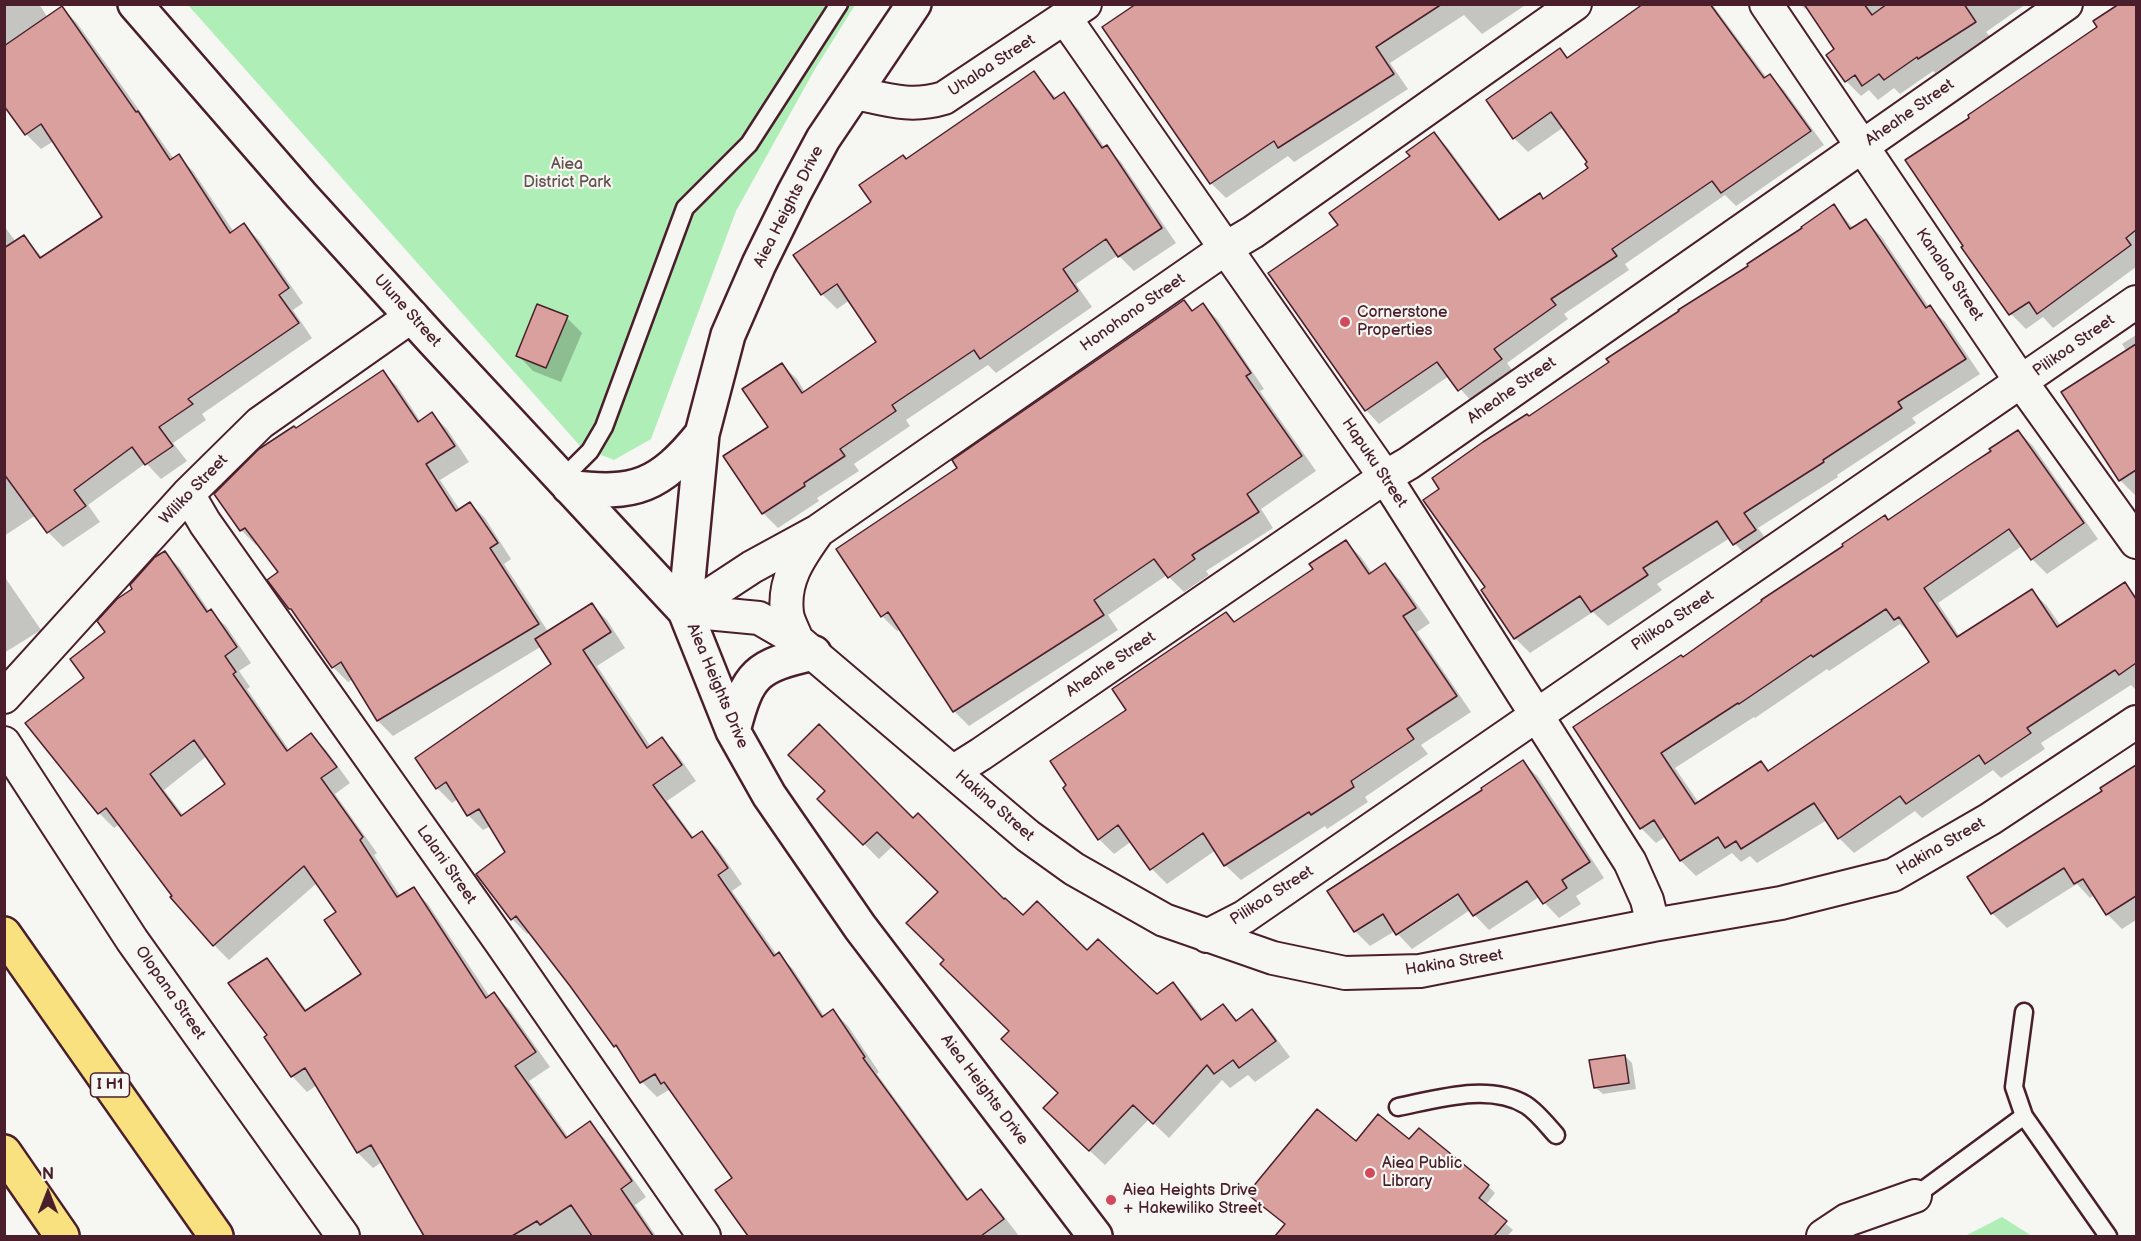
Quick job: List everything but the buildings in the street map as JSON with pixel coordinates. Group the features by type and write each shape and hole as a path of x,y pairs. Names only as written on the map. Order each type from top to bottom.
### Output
{"highway":[{"name":"I H1","path":"4,934 216,1236"},
{"path":"4,1152 62,1236"}],"street":[{"name":"Ulune Street","path":"135,4 301,195 685,611"},
{"name":"Aiea Heights Drive","path":"914,4 824,139 759,264 728,335 702,434 685,611 733,731 769,795 860,927 1095,1236"},
{"name":"Honohono Street","path":"685,611 752,567 818,531 1226,248 1253,232 1575,4"},
{"name":"Kanaloa Street","path":"1766,4 2022,383 2136,542"},
{"name":"Aheahe Street","path":"954,771 1385,477 1409,463 2066,4"},
{"name":"Uhaloa Street","path":"856,93 903,103 926,103 944,98 1075,11"},
{"name":"Hapuku Street","path":"1075,11 1226,248 1385,477 1537,714 1630,862 1647,900 1653,925"},
{"name":"Pilikoa Street","path":"1207,936 1244,917 2022,383 2136,302"},
{"name":"Wiliko Street","path":"4,697 188,494 260,423 412,316"},
{"path":"566,483 596,491 617,491 643,486 683,458 702,434"},
{"name":"Lalani Street","path":"188,494 212,532 704,1236"},
{"path":"733,731 741,699 752,680 765,668 786,660 806,647 787,614 788,585 797,560 818,531"},
{"name":"Hakina Street","path":"685,611 759,618 806,647 1028,836 1074,869 1164,920 1273,958 1345,974 1420,971 1653,925 1781,903 1893,875 1990,819 2136,722"},
{"name":"Olopana Street","path":"4,743 132,940 343,1236"},
{"path":"1823,1236 1847,1220 1915,1196"}],"lane":[{"path":"566,483 590,451 604,427 685,208 749,144 839,4"},
{"path":"2024,1012 2014,1087 2024,1116 2108,1236"},
{"path":"1398,1107 1455,1095 1506,1096 1528,1106 1556,1135"},
{"path":"1915,1196 2024,1116"}],"green space":[{"name":"Aiea District Park","path":"188,5 855,5 815,69 736,211 651,439 614,460 581,447"},
{"path":"2002,1217 2032,1236 1965,1236"}],"place":[{"name":"Cornerstone Properties","path":"1345,322"},
{"name":"Aiea Public Library","path":"1370,1173"},
{"name":"Aiea Heights Drive + Hakewiliko Street","path":"1111,1200"}]}
